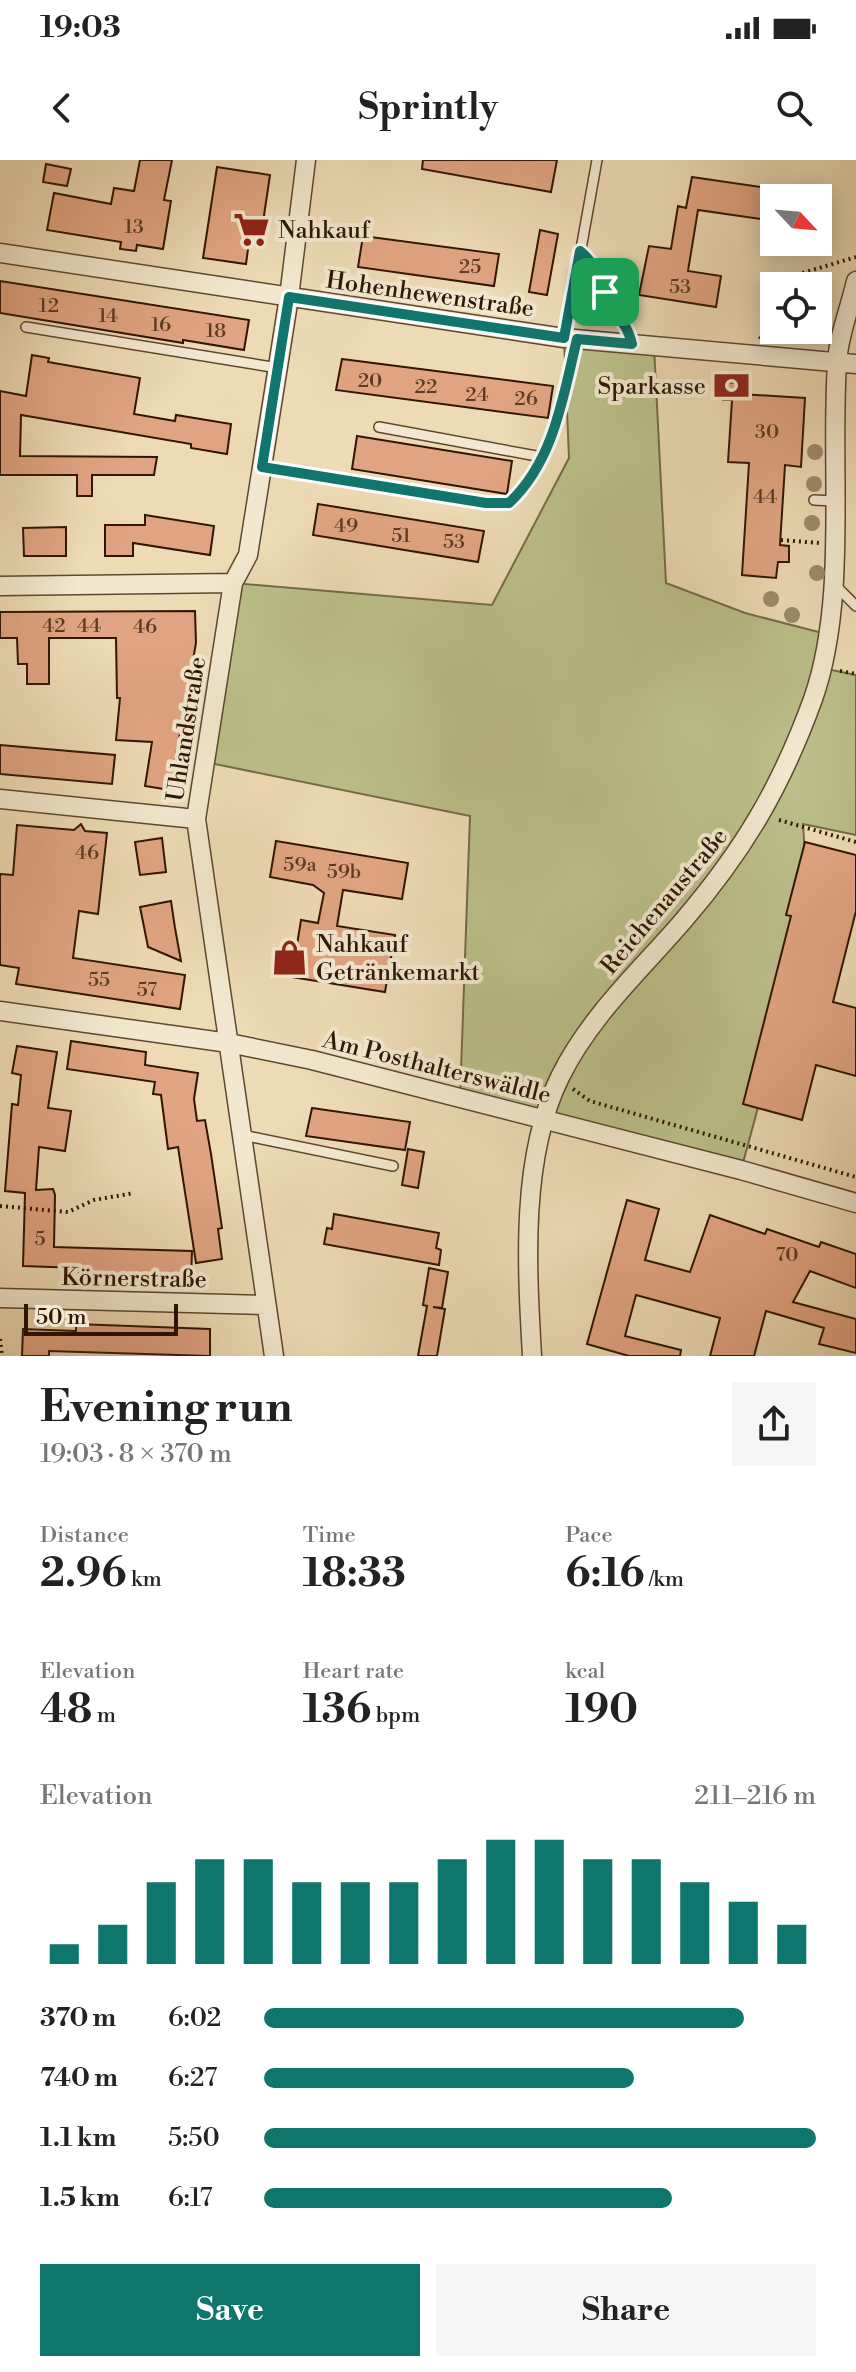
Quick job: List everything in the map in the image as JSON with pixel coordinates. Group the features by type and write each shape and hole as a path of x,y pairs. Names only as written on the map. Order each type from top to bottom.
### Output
{"street":[{"name":"Uhlandstraße","path":"274,1356 196,819 233,583 248,555 289,297 306,160"},
{"name":"Hohenhewenstraße","path":"0,253 571,339 856,364"},
{"name":"Reichenaustraße","path":"532,1356 527,1269 529,1223 537,1154 559,1078 582,1039 770,823 814,695 830,635 837,360 856,281"},
{"path":"0,586 233,583"},
{"path":"0,799 196,819"},
{"name":"Am Posthalterswäldle","path":"0,1011 229,1043 312,1060 856,1203"},
{"name":"Körnerstraße","path":"0,1298 266,1305"}],"lane":[{"path":"262,467 486,503 509,503 525,488 554,434 571,339 580,251 597,160"},
{"path":"26,327 278,368"},
{"path":"379,427 542,457"},
{"path":"814,500 834,501"},
{"path":"832,582 856,606"},
{"path":"242,1135 393,1166"}],"path":[{"path":"580,251 593,261 613,310 626,323 632,344"},
{"path":"806,272 856,257"},
{"path":"754,354 760,340"},
{"path":"781,540 834,544"},
{"path":"770,823 856,842"},
{"path":"577,1077 572,1089 590,1101 856,1177"},
{"path":"0,1206 68,1212 94,1200 134,1193"},
{"path":"0,1339 2,1356"}],"green space":[{"path":"564,338 654,346 666,583 745,613 830,635 822,668 856,675 856,835 803,824 809,920 741,1170 460,1099 470,816 205,762 233,583 492,605 569,458"}],"building":[{"path":"140,160 172,160 164,200 171,201 163,249 137,245 136,251 120,249 121,242 47,230 54,193 111,204 114,188 134,191"},
{"path":"423,160 557,160 551,192 422,169"},
{"path":"46,164 71,169 67,186 43,182"},
{"path":"217,167 270,175 262,229 251,227 246,264 203,258"},
{"path":"692,177 760,187 760,219 698,210 688,271 721,276 716,307 639,295 649,246 671,249 678,206 686,208"},
{"path":"540,230 558,234 547,295 529,292"},
{"path":"363,236 499,254 494,286 358,267"},
{"path":"0,281 249,320 244,350 0,313"},
{"path":"32,355 49,358 48,362 140,378 134,414 175,421 176,415 231,424 227,454 191,448 191,444 21,415 20,456 157,457 154,475 92,475 92,496 77,496 77,475 0,475 0,391 26,396"},
{"path":"342,359 553,386 548,418 336,390"},
{"path":"724,382 742,383 741,394 805,398 801,467 785,465 780,545 789,546 789,562 778,562 776,578 742,575 749,463 728,462 732,400 723,400"},
{"path":"357,436 512,461 507,494 352,469"},
{"path":"318,504 484,531 478,562 313,535"},
{"path":"145,515 214,526 210,555 133,543 133,556 105,556 105,525 145,525"},
{"path":"66,527 66,556 24,556 23,528"},
{"path":"195,611 196,643 170,790 145,786 152,742 116,740 120,698 117,698 116,638 49,638 49,684 27,684 27,664 18,664 17,638 0,638 0,612"},
{"path":"0,745 115,755 112,784 0,774"},
{"path":"81,824 85,831 107,833 98,914 79,911 73,958 185,975 180,1009 16,984 19,968 0,965 0,874 13,875 17,825 74,830"},
{"path":"162,838 166,872 140,875 135,842"},
{"path":"276,841 408,863 402,899 343,890 337,926 395,935 385,992 285,976 290,944 297,945 301,920 318,923 324,893 313,885 270,877"},
{"path":"805,842 856,855 856,911 833,1002 856,1008 856,1076 816,1065 802,1120 743,1104 791,916 786,915"},
{"path":"171,901 181,961 148,947 140,907"},
{"path":"71,1041 146,1052 145,1065 198,1073 194,1099 197,1121 205,1120 211,1154 222,1228 218,1229 222,1259 196,1263 178,1147 168,1149 161,1095 153,1094 155,1082 67,1069"},
{"path":"17,1046 57,1052 48,1108 71,1111 65,1151 39,1147 36,1190 53,1189 55,1195 54,1247 192,1251 191,1279 79,1276 79,1268 23,1266 25,1193 5,1191 12,1104 18,1105 21,1075 12,1073"},
{"path":"312,1108 410,1122 405,1150 306,1136"},
{"path":"408,1149 424,1152 418,1188 402,1185"},
{"path":"627,1200 659,1209 645,1260 690,1272 710,1215 765,1234 767,1229 819,1247 821,1242 856,1254 856,1288 810,1271 793,1302 856,1319 856,1353 819,1344 824,1328 766,1311 754,1356 710,1356 720,1318 636,1295 625,1336 681,1350 680,1356 629,1356 587,1344"},
{"path":"334,1214 439,1233 436,1248 441,1250 439,1265 324,1244 327,1228 332,1229"},
{"path":"429,1268 448,1272 442,1308 433,1307 445,1309 437,1356 418,1356 427,1306 423,1305"},
{"path":"76,1324 210,1329 210,1356 49,1351 49,1356 22,1356 23,1329 76,1331"}],"place":[{"name":"Nahkauf","path":"252,230"},
{"name":"Sparkasse","path":"732,386"},
{"name":"Nahkauf Getränkemarkt","path":"290,958"}],"route":[{"path":"580,251 593,261 605,292 613,310 626,323 632,344 577,339 554,434 525,488 509,503 486,503 262,467 289,297 564,338 580,251"}]}
